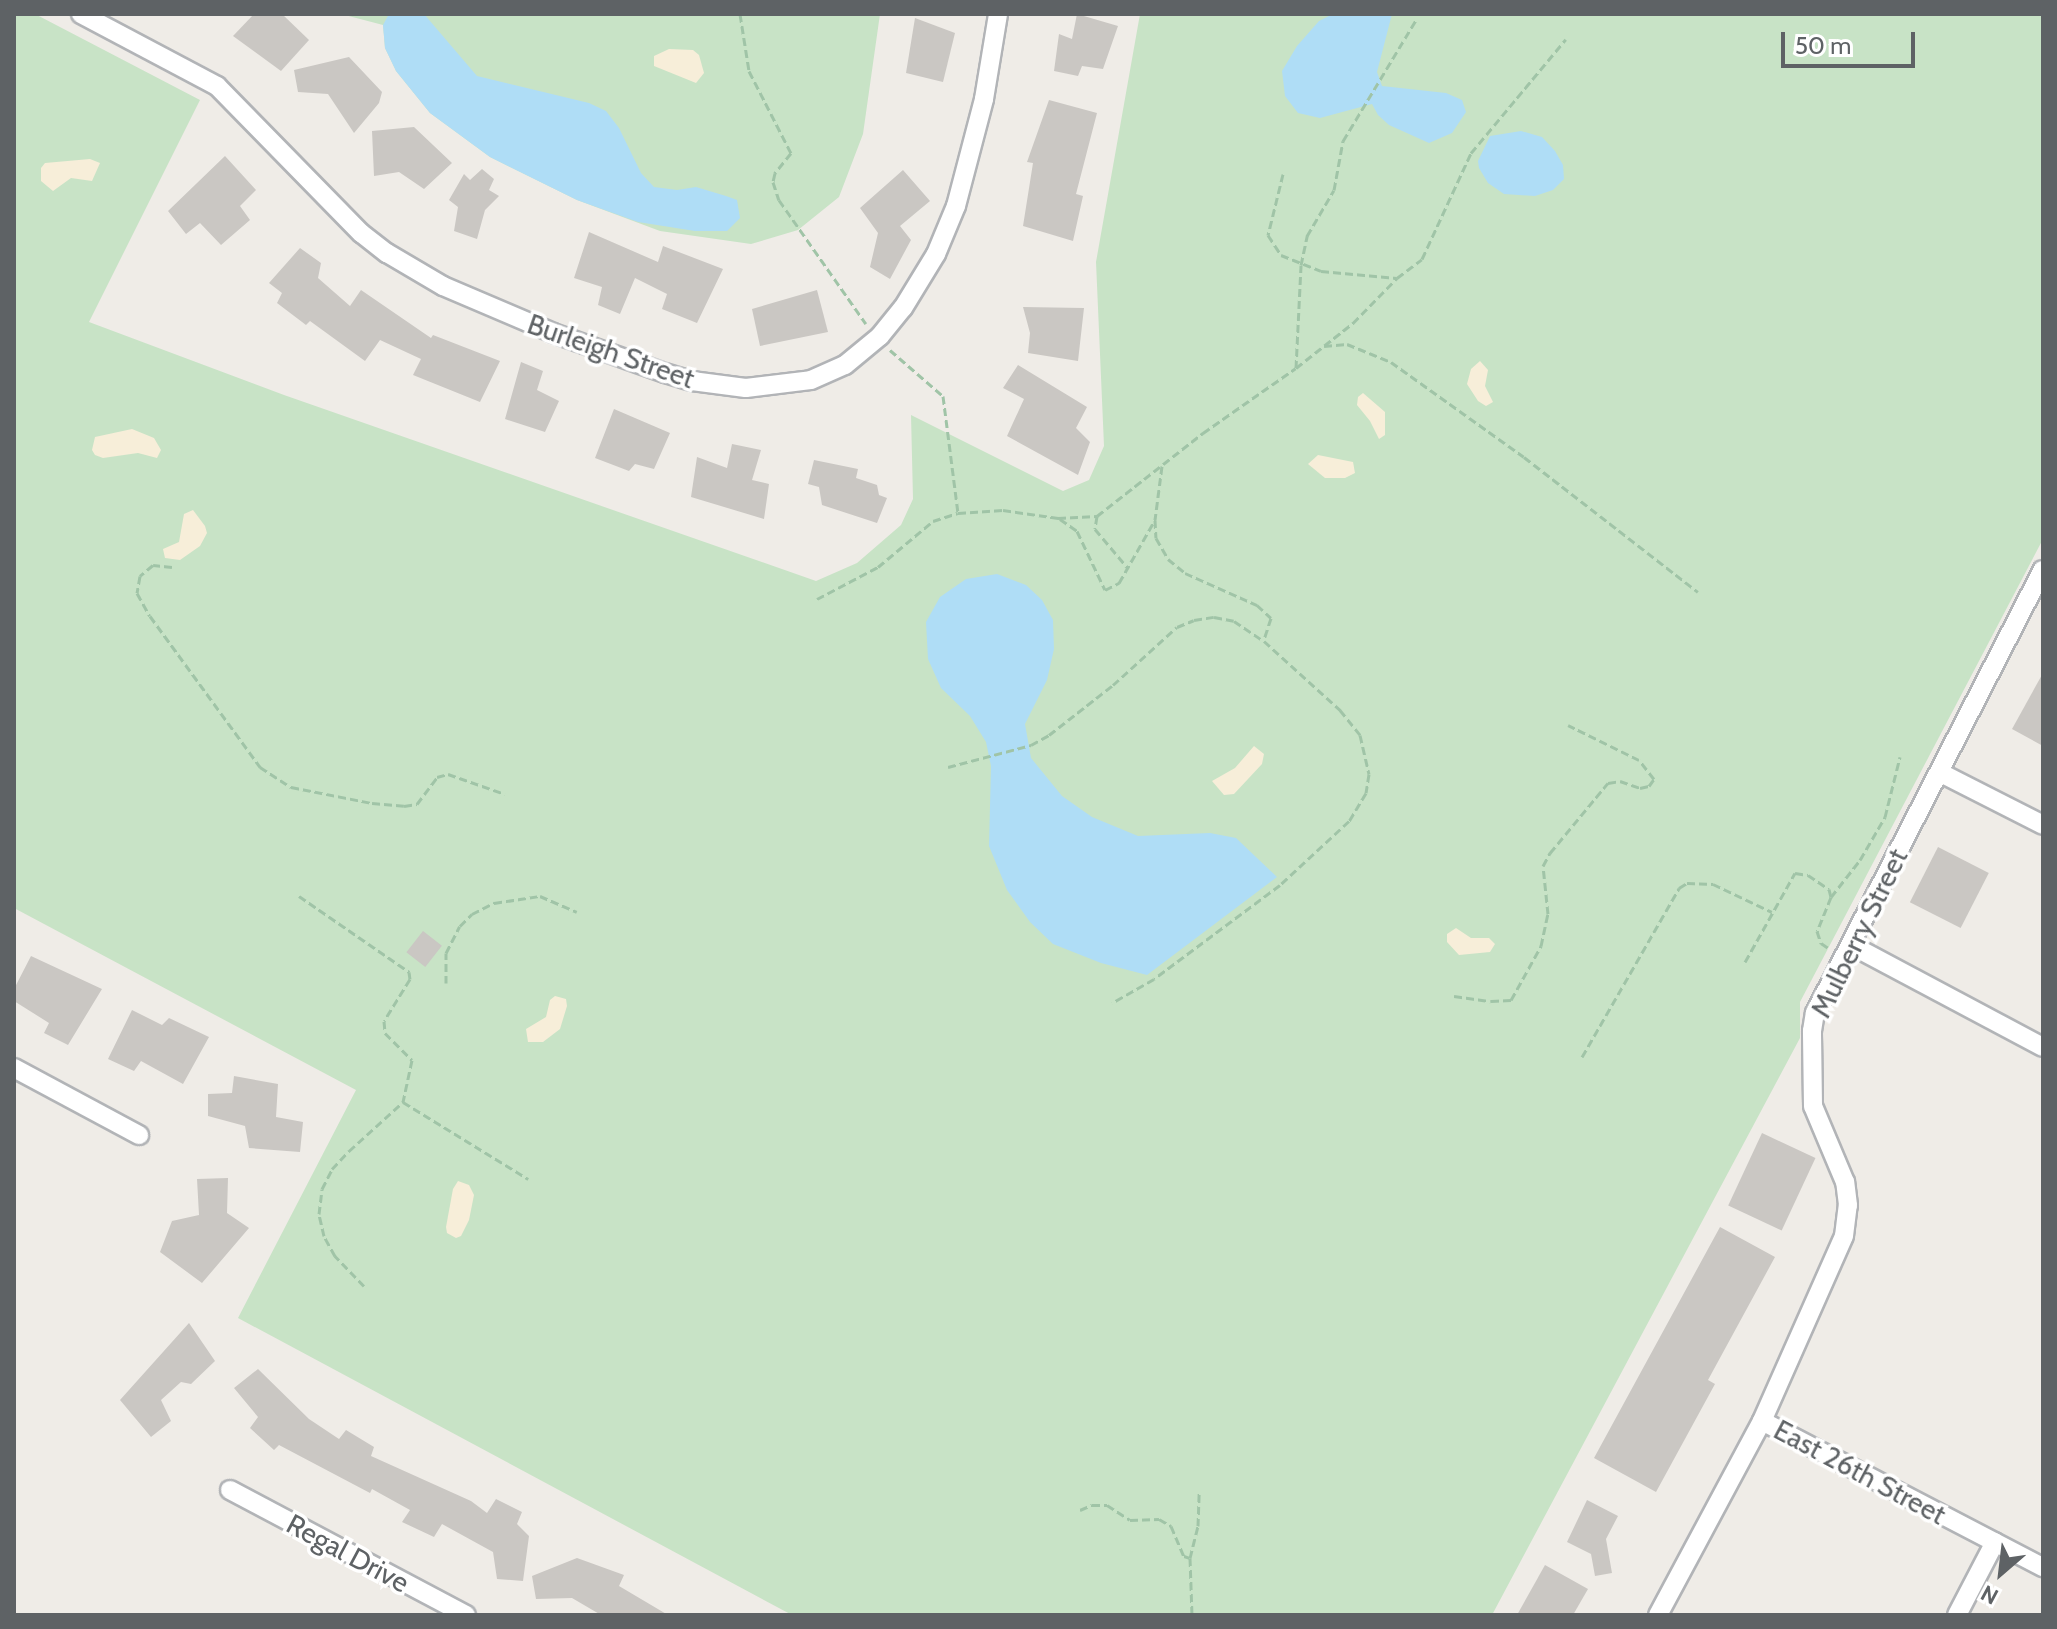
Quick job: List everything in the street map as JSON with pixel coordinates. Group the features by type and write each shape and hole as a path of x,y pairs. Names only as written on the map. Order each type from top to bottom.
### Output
{"street":[{"name":"Burleigh Street","path":"81,14 217,86 361,233 387,253 467,298 665,373 733,387 786,386 811,380 845,365 877,339 903,308 920,281 956,206 981,113 998,14"},
{"name":"Mulberry Street","path":"1658,1615 1762,1421 1844,1236 1845,1182 1816,1116 1811,1055 1815,1013 2041,577"},
{"path":"1941,773 2043,825"},
{"path":"1847,951 2043,1047"},
{"path":"14,1068 139,1135"},
{"name":"East 26th Street","path":"1762,1421 2043,1567"},
{"name":"Regal Drive","path":"230,1490 466,1615"},
{"path":"1957,1615 1995,1542"}],"path":[{"path":"741,15 742,45 749,71 791,153 775,173 773,182 779,200 877,339 943,396 958,513"},
{"path":"1296,368 1301,265 1307,236 1334,190 1343,141 1416,20"},
{"path":"817,599 878,567 933,521 958,513 1003,510 1058,518 1097,516 1296,368 1353,323 1397,278 1422,259 1471,153 1566,39"},
{"path":"1283,174 1268,235 1281,255 1301,265 1346,276 1397,278"},
{"path":"1324,346 1347,344 1366,350 1404,370 1512,448 1698,592"},
{"path":"1162,466 1155,520 1156,538 1168,559 1185,573 1257,605 1271,618 1264,641"},
{"path":"1097,516 1095,529 1119,562 1128,568"},
{"path":"1058,518 1077,531 1105,590 1119,583 1155,520"},
{"path":"172,567 153,565 140,576 137,593 150,616 260,767 291,787 372,803 417,804 437,777 448,774 505,794"},
{"path":"948,767 1031,745 1113,685 1177,627 1214,617 1234,621 1264,641 1340,710 1360,735 1369,774 1366,793 1349,821 1308,863 1154,979 1112,1003"},
{"path":"1454,996 1511,1000 1541,946 1548,914 1543,866 1550,853 1608,783 1620,781 1640,788 1649,786 1654,779 1639,760 1568,725"},
{"path":"1847,951 1821,943 1817,931 1831,897 1860,860 1885,817 1900,757"},
{"path":"1745,962 1795,873 1821,882 1831,897"},
{"path":"1582,1057 1679,888 1698,882 1713,884 1772,912"},
{"path":"299,896 409,972 410,979 384,1021 385,1033 412,1060 403,1102 340,1160 322,1189 319,1214 324,1236 335,1256 364,1286"},
{"path":"446,983 443,970 446,953 460,926 472,914 494,903 540,896 577,912"},
{"path":"403,1102 528,1179"},
{"path":"1192,1615 1190,1558 1198,1526 1199,1491"},
{"path":"1080,1510 1092,1505 1107,1505 1130,1520 1159,1519 1171,1526 1184,1556 1190,1558"}],"green space":[{"path":"14,14 35,14 200,100 89,322 284,395 816,581 857,563 901,525 913,499 911,415 1063,491 1089,480 1104,446 1096,262 1140,14 2043,14 2043,539 1800,1002 1800,1038 1492,1615 792,1615 238,1318 356,1090 14,908"},
{"path":"341,14 880,14 863,134 839,197 798,230 751,244 660,231 577,200 490,157 430,113 396,71 385,48 383,25"}],"sand":[{"path":"669,49 693,50 699,55 704,73 696,83 654,66 654,56"},
{"path":"90,159 100,163 92,181 71,178 53,191 41,181 41,168 45,163"},
{"path":"1480,361 1488,370 1485,386 1493,402 1486,406 1478,401 1467,384 1471,369"},
{"path":"1363,393 1385,412 1385,435 1379,439 1357,405 1358,397"},
{"path":"132,429 154,438 161,450 157,458 138,453 103,458 95,455 92,450 95,437"},
{"path":"1318,455 1353,462 1355,473 1345,478 1325,478 1308,464"},
{"path":"193,510 207,533 200,546 180,560 165,558 163,549 179,542 184,514"},
{"path":"1254,746 1264,754 1262,764 1234,794 1224,795 1212,781 1235,768"},
{"path":"1456,928 1471,938 1489,938 1495,944 1490,952 1459,955 1447,942 1447,934"},
{"path":"555,996 566,999 560,1029 543,1042 528,1042 526,1029 546,1017 550,1000"},
{"path":"458,1181 469,1185 474,1195 469,1220 461,1236 456,1238 447,1233 446,1227 453,1189"}],"water":[{"path":"389,14 424,14 477,76 589,103 606,111 619,128 641,173 654,187 677,190 696,187 726,196 737,200 740,218 727,231 695,231 638,222 577,200 490,157 430,113 396,71 385,48 383,25"},
{"path":"1333,14 1392,14 1377,72 1382,86 1446,93 1462,100 1466,112 1452,133 1429,143 1389,125 1372,104 1320,118 1298,113 1285,96 1282,71 1297,46 1319,21"},
{"path":"1521,131 1542,137 1563,165 1564,179 1553,190 1535,196 1504,194 1488,183 1479,168 1478,161 1490,136"},
{"path":"997,574 1026,585 1042,600 1053,620 1054,649 1047,680 1025,724 1031,758 1062,796 1092,817 1138,836 1210,833 1236,838 1277,877 1147,975 1101,963 1053,944 1030,922 1007,890 989,846 991,766 986,742 970,716 941,688 928,659 926,622 940,597 966,579"}],"building":[{"path":"254,14 282,14 309,40 281,71 233,36"},
{"path":"1077,14 1118,26 1103,69 1082,66 1078,76 1054,71 1059,34 1072,39"},
{"path":"915,18 955,33 943,82 906,73"},
{"path":"349,57 382,92 379,103 354,133 328,94 298,92 294,70"},
{"path":"1049,100 1097,113 1076,194 1083,196 1073,241 1023,226 1033,163 1027,162"},
{"path":"414,127 452,163 424,189 399,172 374,176 372,131"},
{"path":"225,156 256,190 240,206 250,220 221,245 200,223 186,234 168,211"},
{"path":"482,169 494,179 489,190 499,196 485,210 477,239 454,231 458,207 449,200 464,174 470,180"},
{"path":"903,170 930,201 900,226 911,240 890,279 870,267 878,233 860,208"},
{"path":"589,232 658,262 663,246 723,269 697,323 662,309 667,294 635,278 620,314 598,305 602,287 574,278"},
{"path":"300,248 321,263 318,278 350,306 361,290 431,338 433,335 500,361 480,402 413,375 421,359 380,340 365,361 310,321 306,325 277,303 282,293 269,283"},
{"path":"817,290 828,332 760,346 752,309"},
{"path":"1023,307 1084,308 1078,361 1028,353 1030,333"},
{"path":"521,362 543,371 537,390 559,401 545,432 505,419"},
{"path":"1018,365 1087,407 1076,428 1090,442 1078,475 1007,436 1024,399 1003,388"},
{"path":"614,409 670,433 654,469 635,464 629,471 595,458"},
{"path":"732,444 761,450 752,480 769,484 764,519 691,497 697,457 727,468"},
{"path":"814,460 858,469 856,478 877,485 879,495 887,498 877,523 822,505 819,487 808,484"},
{"path":"2043,673 2043,746 2012,729"},
{"path":"1938,847 1989,873 1961,928 1910,902"},
{"path":"423,931 442,946 425,967 406,952"},
{"path":"31,956 102,989 68,1045 44,1033 49,1023 14,1001 14,989"},
{"path":"132,1010 162,1025 169,1018 209,1037 183,1084 141,1061 134,1071 108,1059"},
{"path":"234,1076 278,1084 276,1117 303,1122 300,1152 249,1148 245,1126 208,1116 208,1094 232,1093"},
{"path":"1762,1133 1815,1158 1782,1230 1728,1206"},
{"path":"228,1178 227,1213 249,1228 202,1283 160,1252 172,1221 199,1215 197,1179"},
{"path":"1720,1227 1775,1257 1708,1380 1715,1384 1656,1492 1594,1458"},
{"path":"189,1323 215,1361 191,1384 181,1382 161,1400 171,1421 151,1437 120,1400"},
{"path":"258,1369 309,1419 339,1439 346,1430 374,1447 371,1456 471,1501 487,1513 496,1499 522,1512 517,1524 529,1536 523,1581 497,1579 493,1552 442,1524 434,1537 402,1522 410,1510 372,1489 370,1493 279,1445 274,1450 250,1428 258,1417 234,1388"},
{"path":"1587,1500 1618,1516 1606,1539 1612,1573 1595,1576 1591,1554 1567,1542"},
{"path":"577,1558 624,1575 619,1586 668,1615 601,1615 572,1598 536,1599 532,1576"},
{"path":"1545,1565 1588,1589 1573,1615 1517,1615"}]}
